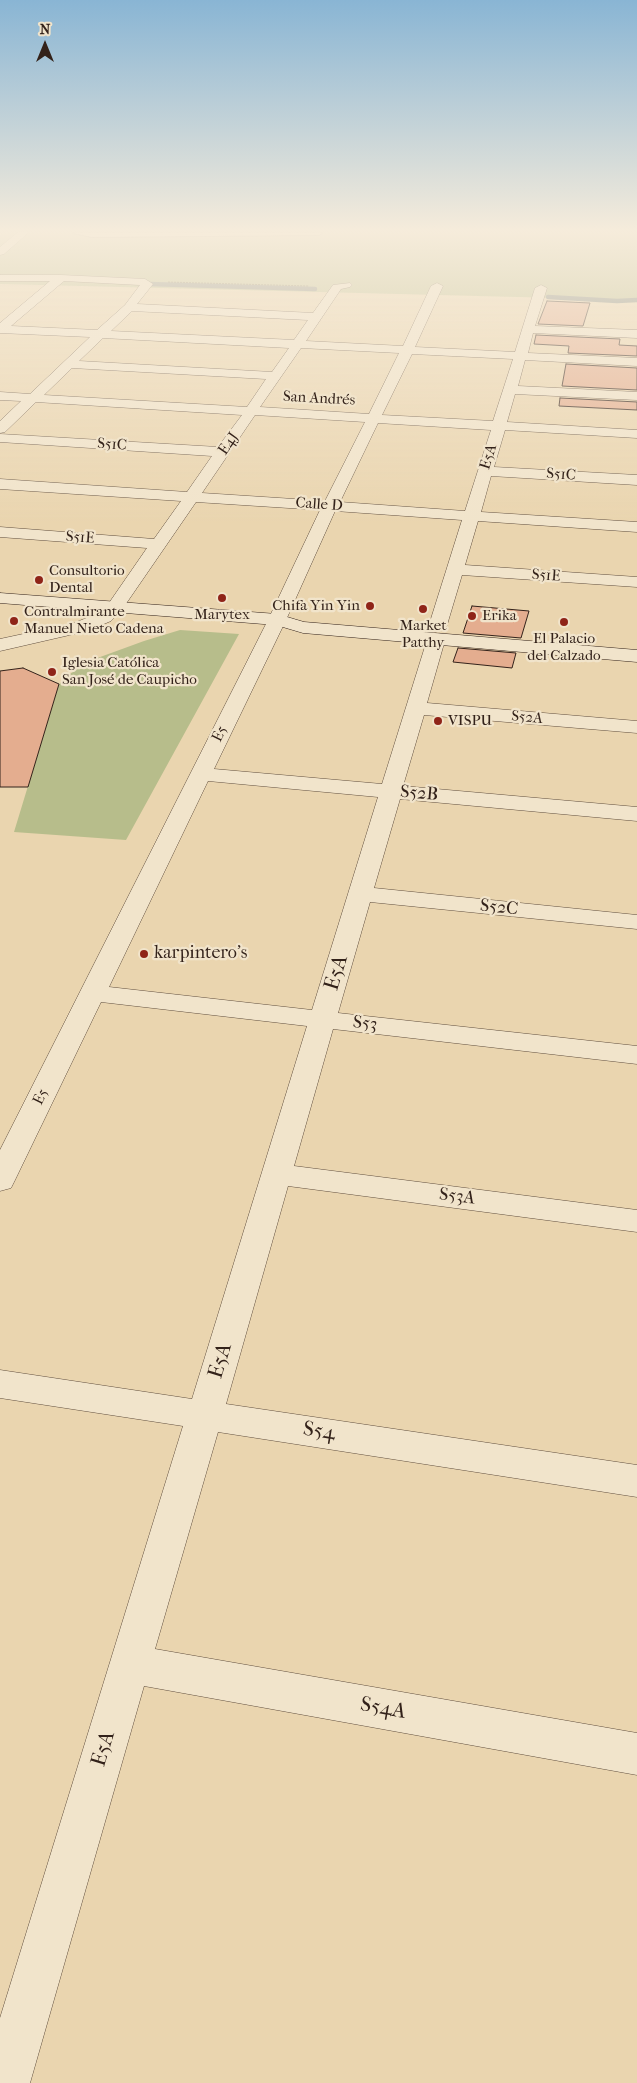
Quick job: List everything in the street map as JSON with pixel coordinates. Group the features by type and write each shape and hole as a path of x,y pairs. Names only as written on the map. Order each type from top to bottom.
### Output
{"street":[{"path":"20,330 637,362"},
{"path":"0,429 105,330"},
{"name":"E4J","path":"115,607 308,330"},
{"name":"E5","path":"0,1180 277,620 330,506 417,330"},
{"name":"E5A","path":"5,2083 528,330"},
{"path":"554,330 637,334"},
{"path":"69,364 276,376"},
{"path":"510,390 637,396"},
{"name":"San Andrés","path":"0,396 637,434"},
{"name":"S51C","path":"0,438 224,452"},
{"name":"S51C","path":"485,470 637,480"},
{"name":"Calle D","path":"0,484 637,527"},
{"name":"S51E","path":"0,532 159,544"},
{"name":"S51E","path":"455,569 637,582"},
{"path":"0,598 277,620 303,628 637,641"},
{"path":"0,645 80,627 105,617 115,607"},
{"path":"437,632 637,656"},
{"name":"S52A","path":"416,708 637,727"},
{"name":"S52B","path":"201,774 637,814"},
{"name":"S52C","path":"360,894 637,922"},
{"name":"S53","path":"92,993 637,1055"},
{"name":"S53A","path":"277,1174 637,1221"},
{"name":"S54","path":"0,1384 637,1481"},
{"name":"S54A","path":"130,1664 637,1754"}],"green space":[{"path":"180,630 239,634 126,840 14,832 59,684 81,664"}],"building":[{"path":"536,335 620,339 619,345 637,346 637,356 568,353 569,346 534,344"},
{"path":"566,364 637,368 637,390 562,386"},
{"path":"560,398 637,402 637,410 559,406"},
{"path":"472,606 529,611 521,638 463,633"},
{"path":"458,648 516,653 512,668 453,662"},
{"path":"23,668 59,684 28,787 0,787 0,671"}],"place":[{"name":"Consultorio Dental","path":"39,580"},
{"name":"Marytex","path":"222,598"},
{"name":"Chifa Yin Yin","path":"370,606"},
{"name":"Market Patthy","path":"423,609"},
{"name":"Erika","path":"472,616"},
{"name":"Contralmirante Manuel Nieto Cadena","path":"14,621"},
{"name":"El Palacio del Calzado","path":"564,622"},
{"name":"Iglesia Católica San José de Caupicho","path":"52,672"},
{"name":"VISPU","path":"438,721"},
{"name":"karpintero's","path":"144,954"}]}
